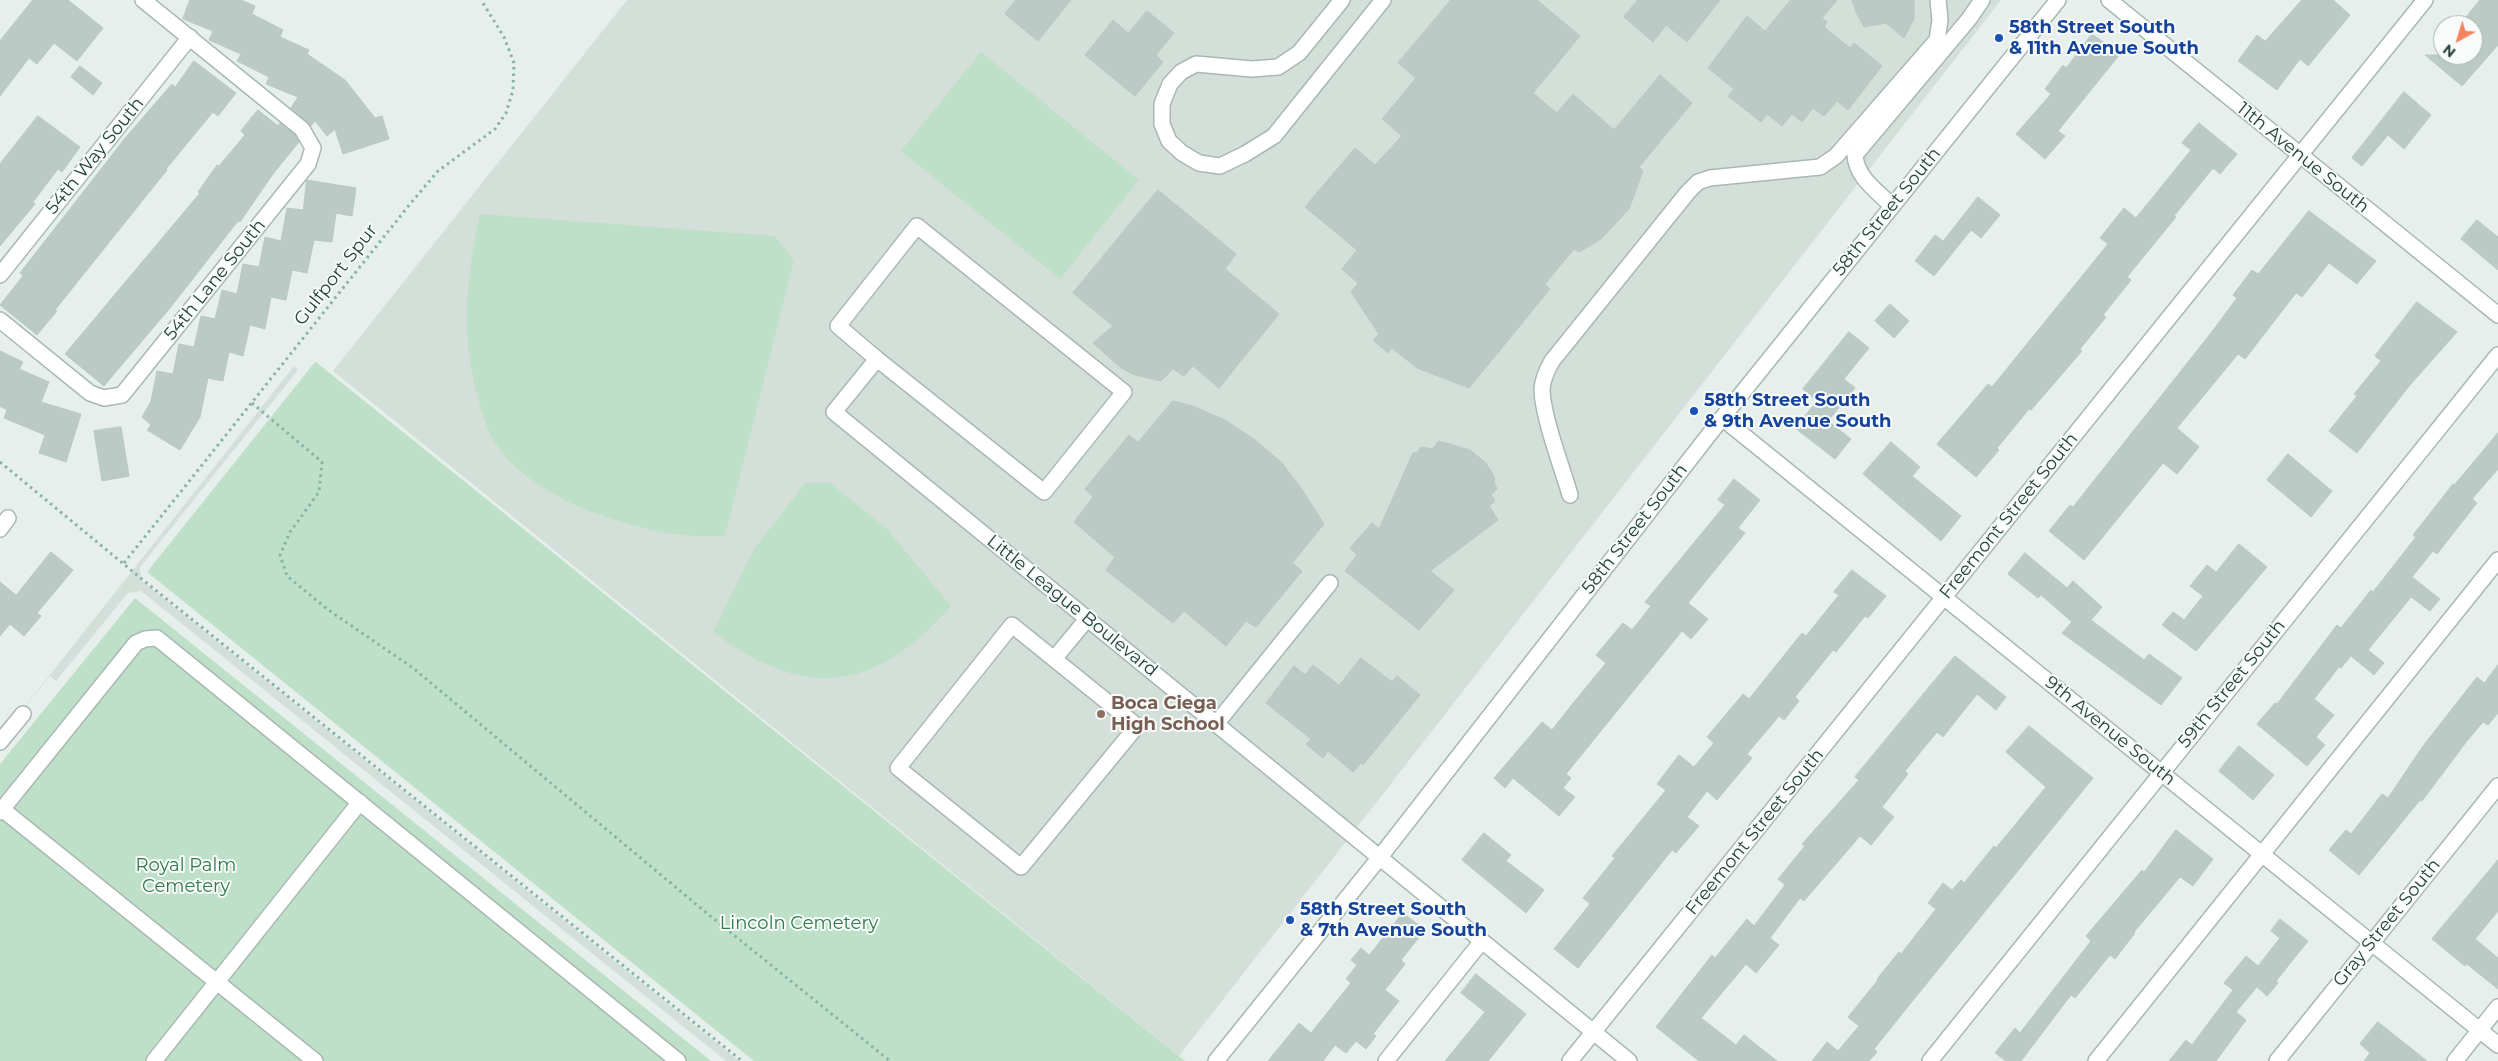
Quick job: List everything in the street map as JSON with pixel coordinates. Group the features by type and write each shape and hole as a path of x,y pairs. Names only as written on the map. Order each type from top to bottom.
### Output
{"street":[{"path":"143,0 190,37"},
{"path":"1342,0 1299,53 1278,66 1252,69 1196,64 1181,72 1170,84 1162,104 1162,124 1169,141 1182,153 1199,163 1220,166 1246,154 1274,136 1383,0"},
{"path":"1570,495 1544,404 1542,389 1545,374 1552,361 1698,182 1710,178 1820,166 1836,156 1937,40 1940,20 1938,0"},
{"path":"1892,206 1861,175 1856,164 1855,155 1970,20 1982,0"},
{"name":"58th Street South","path":"1216,1061 1380,857 1722,418 2058,0"},
{"name":"11th Avenue South","path":"2109,0 2498,315"},
{"name":"Freemont Street South","path":"1570,1061 2425,0"},
{"name":"54th Lane South","path":"0,320 90,393 104,398 122,395 308,164 313,148 302,129 190,37"},
{"name":"54th Way South","path":"0,275 190,37"},
{"path":"917,226 1124,392 1044,492 877,359 838,326 917,226"},
{"name":"59th Street South","path":"1930,1061 2498,355"},
{"name":"Little League Boulevard","path":"877,359 834,412 1629,1061"},
{"name":"9th Avenue South","path":"1722,418 2498,1045"},
{"path":"2096,1061 2498,560"},
{"path":"1216,724 1330,583"},
{"path":"1054,659 1087,618"},
{"path":"1012,625 1054,659 1137,726 1021,867 898,768 1012,625"},
{"path":"315,1061 1,810 136,643 145,639 157,638 678,1061"},
{"path":"0,742 22,714"},
{"name":"Gray Street South","path":"2277,1061 2498,786"},
{"path":"154,1061 360,802"},
{"path":"1386,1061 1482,941"},
{"path":"2455,1061 2498,1007"}],"path":[{"name":"Gulfport Spur","path":"124,563 438,171 495,129 506,113 513,90 514,63 504,37 481,0"},
{"path":"252,403 322,462 319,492 290,532 280,555 287,576 327,609 413,668 709,915 890,1061"},
{"path":"0,462 742,1061"}],"shaded area":[{"name":"Boca Ciega High School","path":"627,0 2001,0 1179,1056 333,371"},
{"path":"294,366 298,370 140,567 141,580 739,1061 726,1061 141,591 128,593 56,681 50,676 0,738"}],"green space":[{"path":"981,52 1139,180 1060,279 901,151"},
{"path":"480,214 775,236 794,261 725,536 687,536 652,530 627,524 576,506 530,479 511,463 496,444 487,428 478,398 472,374 467,329 468,284"},
{"name":"Lincoln Cemetery","path":"315,362 1185,1061 754,1061 147,572"},
{"path":"829,482 888,530 951,606 923,635 895,656 867,671 838,678 809,677 778,669 747,654 713,632 754,549 805,483"},
{"name":"Royal Palm Cemetery","path":"135,598 711,1061 0,1061 0,764"}],"building":[{"path":"33,0 68,0 103,28 77,61 54,43 37,64 29,58 0,96 0,41"},
{"path":"190,0 241,0 255,6 252,14 283,30 280,37 309,50 307,54 345,80 375,118 382,116 389,139 343,154 335,129 327,136 315,121 311,126 291,108 298,97 266,84 269,77 237,61 241,54 209,40 213,31 183,19"},
{"path":"1016,0 1071,0 1038,41 1005,14"},
{"path":"1451,0 1537,0 1580,36 1533,93 1557,113 1573,94 1614,130 1660,75 1692,103 1639,167 1643,171 1629,209 1601,239 1579,252 1574,249 1545,284 1550,289 1469,388 1417,368 1392,348 1388,353 1373,340 1379,334 1351,292 1358,283 1342,269 1357,250 1305,207 1355,148 1375,165 1402,136 1382,119 1416,78 1398,63"},
{"path":"1638,0 1720,0 1687,42 1666,25 1653,42 1624,17"},
{"path":"1791,0 1837,0 1822,18 1827,22 1824,27 1850,48 1854,43 1882,66 1848,110 1837,101 1824,116 1813,108 1802,122 1792,114 1782,126 1767,114 1761,122 1728,96 1734,89 1708,68 1747,16 1765,31"},
{"path":"1852,0 1914,0 1914,19 1904,38 1886,23 1864,27"},
{"path":"2302,0 2333,0 2350,15 2308,66 2300,59 2277,90 2238,61 2257,35 2265,41"},
{"path":"2480,0 2498,0 2498,45 2483,62 2483,15 2468,15"},
{"path":"1147,11 1174,33 1156,55 1163,62 1135,96 1085,55 1113,20 1128,33"},
{"path":"2092,34 2120,54 2058,131 2065,136 2045,159 2016,134 2051,94 2045,89 2063,65 2066,68"},
{"path":"2425,55 2433,55 2433,62"},
{"path":"194,61 236,93 218,116 213,112 166,169 37,335 0,305 23,276 20,273 126,137 172,84 175,87"},
{"path":"2437,65 2480,65 2462,86"},
{"path":"80,66 102,83 93,95 71,77"},
{"path":"2404,92 2431,115 2404,149 2388,135 2362,166 2352,158"},
{"path":"258,110 278,126 280,123 295,135 299,142 273,174 240,222 238,221 170,308 104,386 65,354 200,193 198,192 217,165 219,166 245,135 241,131"},
{"path":"38,116 80,147 62,172 58,169 33,202 35,204 0,246 0,164"},
{"path":"2199,123 2237,154 2220,174 2213,168 2174,216 2176,217 2127,277 2131,280 2103,315 2106,317 2080,349 2082,351 2031,410 2029,409 1997,448 1999,450 1976,477 1937,444 1988,384 1992,387 2108,244 2100,238 2124,208 2136,218 2191,150 2182,143"},
{"path":"307,180 356,188 352,216 336,213 332,242 314,240 307,273 292,270 286,300 271,297 265,329 250,325 243,356 229,352 223,381 208,378 200,417 180,450 147,430 151,425 142,417 151,401 157,371 173,374 179,344 194,347 201,316 215,319 222,290 237,294 243,264 259,267 265,237 281,241 287,208 303,210"},
{"path":"1158,190 1236,254 1225,269 1279,314 1219,388 1193,366 1184,376 1173,369 1161,381 1135,375 1121,368 1093,343 1113,326 1073,293"},
{"path":"1978,197 2000,215 1981,238 1971,230 1934,276 1915,261 1935,235 1943,241"},
{"path":"2309,211 2376,261 2357,284 2329,263 2302,297 2296,293 2245,359 2238,354 2177,428 2199,447 2177,474 2163,463 2084,560 2049,531 2070,505 2073,507 2211,333 2237,298 2233,295 2252,270 2258,274"},
{"path":"2477,220 2498,237 2498,270 2461,239"},
{"path":"2417,302 2457,332 2410,385 2357,453 2329,431 2357,396 2354,394 2381,361 2375,356"},
{"path":"1890,304 1909,321 1894,338 1875,321"},
{"path":"1849,332 1869,348 1844,379 1855,388 1828,421 1851,439 1835,459 1795,428 1817,401 1803,389"},
{"path":"0,351 23,362 19,369 49,382 41,402 81,414 66,462 39,453 45,435 4,418 7,410 0,406"},
{"path":"1173,401 1192,406 1223,419 1254,439 1282,463 1324,524 1292,563 1302,571 1256,627 1246,621 1226,646 1184,611 1173,623 1106,570 1115,557 1074,522 1093,497 1085,489 1129,435 1138,442"},
{"path":"121,427 129,476 102,481 94,431"},
{"path":"2498,433 2498,469 2472,499 2477,503 2437,554 2433,551 2412,577 2440,599 2430,611 2411,597 2368,650 2384,663 2374,675 2351,656 2341,668 2339,667 2314,699 2334,715 2316,737 2325,745 2307,766 2257,724 2275,703 2277,704 2337,625 2341,628 2371,590 2373,592 2416,537 2413,535 2453,484"},
{"path":"1439,441 1470,450 1486,463 1495,478 1494,482 1497,489 1491,495 1495,501 1489,506 1498,520 1430,571 1454,590 1419,630 1345,571 1357,555 1350,548 1372,523 1379,529 1413,453 1417,453 1421,447 1432,449"},
{"path":"1891,442 1920,467 1912,476 1961,516 1941,541 1863,474"},
{"path":"2288,454 2332,491 2311,517 2267,480"},
{"path":"1734,479 1760,500 1738,528 1745,533 1688,603 1708,619 1691,639 1682,631 1566,774 1571,778 1563,788 1575,797 1559,816 1513,778 1505,788 1494,778 1542,722 1552,730 1606,663 1596,655 1623,623 1632,630 1651,606 1645,602 1725,505 1718,500"},
{"path":"2239,544 2267,567 2196,651 2162,625 2173,612 2184,620 2203,596 2190,586 2207,565 2216,572"},
{"path":"51,552 73,570 37,613 41,616 24,636 10,624 0,636 0,582 16,595"},
{"path":"2025,553 2067,588 2073,581 2102,607 2091,620 2144,660 2149,654 2182,678 2161,705 2062,633 2072,622 2041,595 2038,598 2008,574"},
{"path":"1852,570 1886,596 1868,618 1865,616 1836,652 1833,650 1795,697 1799,701 1784,720 1779,716 1747,754 1752,758 1717,800 1707,791 1687,817 1699,826 1676,853 1672,850 1578,968 1554,949 1590,904 1583,898 1615,858 1612,856 1666,790 1657,784 1679,755 1694,767 1714,743 1707,737 1743,694 1749,699 1802,633 1806,636 1839,595 1834,592"},
{"path":"1955,656 2006,697 1996,710 1977,694 1943,737 1937,732 1905,771 1908,774 1882,807 1894,817 1871,845 1860,836 1804,901 1800,898 1770,938 1779,945 1756,973 1746,964 1701,1018 1736,1045 1744,1035 1777,1061 1699,1061 1656,1027 1712,955 1715,958 1747,919 1754,926 1785,885 1778,879 1805,846 1802,844 1859,780 1855,777"},
{"path":"1361,658 1392,682 1397,676 1420,695 1363,765 1361,763 1353,772 1328,751 1323,758 1306,744 1311,739 1266,703 1294,666 1305,675 1313,665 1339,685"},
{"path":"2498,665 2498,713 2488,725 2483,722 2422,801 2420,800 2359,875 2329,850 2346,830 2351,834 2382,794 2388,798 2423,746 2477,677 2484,683"},
{"path":"2029,726 2093,778 1874,1049 1877,1052 1869,1061 1812,1061 1827,1042 1838,1051 1859,1026 1848,1017 1899,952 1901,954 1936,909 1928,903 1943,883 1952,890 1961,880 1964,883 1994,846 1996,848 2046,787 2006,752"},
{"path":"2239,746 2274,775 2253,800 2219,771"},
{"path":"2176,830 2213,859 2193,886 2180,877 2134,932 2115,959 2110,955 2075,998 2071,995 2021,1061 2006,1061 1995,1053 2015,1028 2020,1033 2091,941 2086,936 2142,870 2144,872"},
{"path":"1484,833 1511,855 1506,861 1544,890 1526,913 1462,860"},
{"path":"2498,860 2498,911 2475,939 2498,958 2498,989 2467,964 2465,966 2432,939"},
{"path":"1403,913 1425,930 1401,960 1405,964 1385,990 1399,1001 1373,1034 1376,1036 1366,1049 1356,1041 1346,1053 1335,1045 1323,1061 1268,1061 1299,1023 1311,1033 1351,983 1346,979 1357,965 1351,960 1361,948 1369,955"},
{"path":"2280,919 2308,941 2276,981 2278,983 2267,996 2257,987 2236,1012 2246,1020 2216,1061 2169,1061 2186,1040 2192,1045 2233,990 2224,983 2246,956 2258,966 2280,938 2271,931"},
{"path":"1476,974 1526,1014 1488,1061 1445,1061 1485,1012 1461,993"},
{"path":"2378,1022 2427,1061 2364,1061 2370,1053 2360,1044"}],"place":[{"name":"58th Street South & 11th Avenue South","path":"1999,38"},
{"name":"58th Street South & 9th Avenue South","path":"1694,411"},
{"name":"Boca Ciega High School","path":"1101,714"},
{"name":"58th Street South & 7th Avenue South","path":"1290,920"}]}
